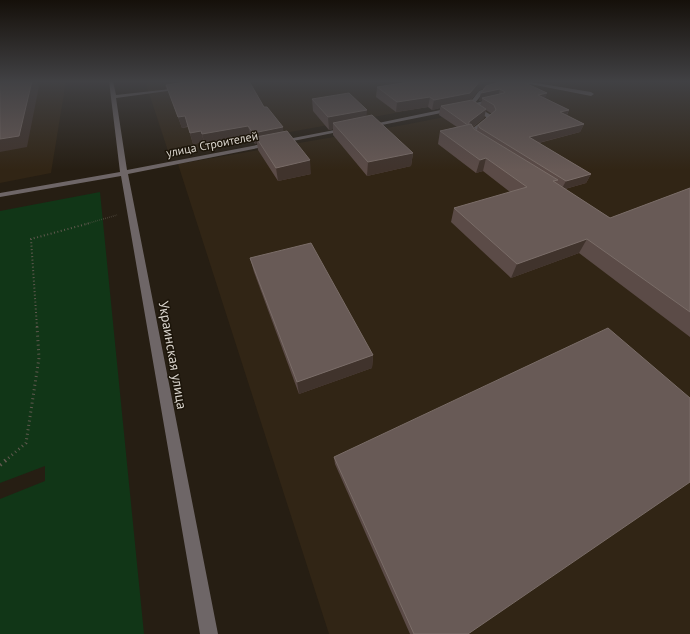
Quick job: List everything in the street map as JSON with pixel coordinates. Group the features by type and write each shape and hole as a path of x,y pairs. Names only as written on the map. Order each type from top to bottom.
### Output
{"street":[{"name":"Украинская улица","path":"117,111 124,173 209,634"},
{"path":"363,126 442,111"},
{"path":"480,111 489,116 489,119 471,132 471,135 481,144"},
{"name":"улица Строителей","path":"0,195 124,173 356,128"}],"path":[{"path":"0,465 26,443 39,358 31,239 132,211"}],"shaded area":[{"path":"0,111 61,111 51,173 0,183"},
{"path":"155,111 409,111 169,154"},
{"path":"477,111 690,111 690,634 329,634 178,164 409,124"}],"green space":[{"path":"100,192 144,634 0,634 0,499 45,481 45,466 0,483 0,211"}],"building":[{"path":"0,111 25,111 19,136 0,139"},
{"path":"176,111 270,111 283,127 253,133 248,126 202,134 201,131 190,133 185,116 178,117"},
{"path":"322,111 364,111 328,117"},
{"path":"447,111 484,111 469,122 469,126"},
{"path":"495,111 566,111 560,112 584,124 529,137 591,174 566,181 480,128 478,125"},
{"path":"372,115 413,153 368,162 333,123"},
{"path":"471,124 474,129 558,180 553,181 610,218 690,188 690,312 587,239 517,264 454,208 527,187 486,158 480,160 440,131"},
{"path":"287,131 310,160 276,168 256,137"},
{"path":"311,243 373,355 297,382 250,258"},
{"path":"608,328 690,398 690,482 468,634 414,634 334,457"}]}
